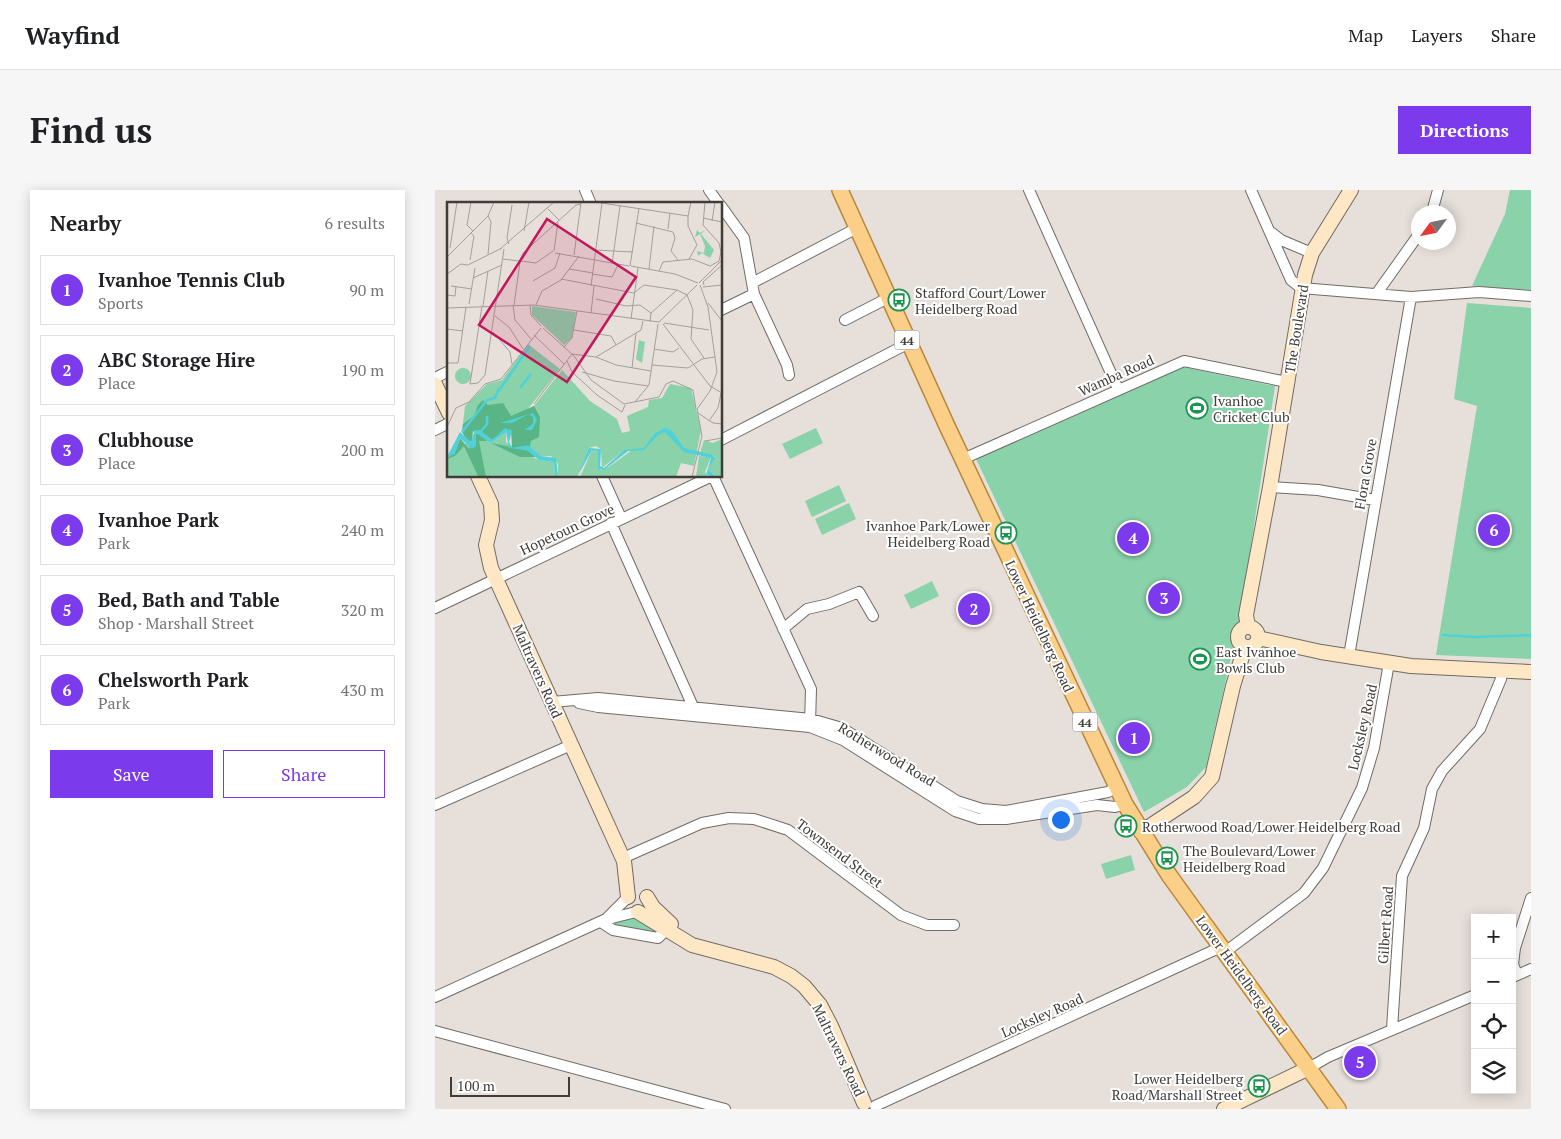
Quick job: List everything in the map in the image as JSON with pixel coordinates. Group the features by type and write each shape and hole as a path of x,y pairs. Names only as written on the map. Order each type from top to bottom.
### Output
{"main road":[{"name":"Lower Heidelberg Road","path":"840,190 888,298 1116,788 1141,832 1337,1109"}],"street":[{"path":"585,190 590,202"},
{"path":"709,190 718,202"},
{"path":"1029,190 1118,389"},
{"path":"1251,190 1291,280 1301,288 1411,297 1479,292 1531,296"},
{"name":"The Boulevard","path":"1248,627 1245,615 1270,486 1301,288 1312,253 1351,190"},
{"path":"1435,205 1439,190"},
{"path":"723,209 744,238 754,294 787,365 789,375"},
{"path":"752,283 857,228"},
{"path":"1271,233 1281,240 1312,253"},
{"path":"1377,293 1411,245"},
{"path":"723,309 754,294"},
{"name":"Flora Grove","path":"1349,656 1411,297"},
{"path":"845,320 888,298"},
{"path":"723,439 909,343"},
{"name":"Wamba Road","path":"963,459 1184,361 1287,382"},
{"path":"435,378 447,372"},
{"path":"435,384 447,409"},
{"path":"435,430 447,424"},
{"name":"Maltravers Road","path":"480,478 491,504 492,520 486,545 487,558 623,859 631,870 635,884 653,907 670,924 707,948"},
{"path":"603,478 621,518"},
{"name":"Hopetoun Grove","path":"435,608 708,478"},
{"path":"713,478 811,689 811,723"},
{"path":"1270,486 1318,490 1375,500"},
{"path":"611,523 695,712"},
{"path":"783,628 807,609 829,604 859,592 873,616"},
{"path":"1248,627 1257,632 1258,638 1252,647 1245,647 1239,644 1237,637 1242,628 1248,627"},
{"path":"1258,638 1389,663 1531,672"},
{"path":"1141,832 1195,797 1212,777 1233,686 1245,647"},
{"name":"Locksley Road","path":"869,1107 1223,950 1304,893 1323,868 1362,788 1374,748 1389,663"},
{"name":"Gilbert Road","path":"1392,1029 1402,876 1424,828 1431,789 1442,771 1480,730 1501,679 1502,671"},
{"name":"Rotherwood Road","path":"552,702 572,702 598,707 695,712 811,723 842,728 957,801 982,809 1006,811 1108,792 1116,788"},
{"name":"Rotherwood Road","path":"811,723 843,740 955,812 979,819 1006,820 1097,805 1115,807 1125,804"},
{"path":"435,806 571,745"},
{"name":"Townsend Street","path":"623,859 702,823 729,818 754,819 787,830 901,915 927,925 954,925"},
{"name":"Maltravers Road","path":"623,859 628,897"},
{"path":"435,996 603,921 646,908 645,895 635,892 603,921"},
{"path":"628,897 629,908 637,912"},
{"path":"1514,959 1515,948 1531,898"},
{"name":"Maltravers Road","path":"637,912 691,945 773,967 791,976 804,986 820,1005 869,1107"},
{"path":"603,921 613,930 658,938 665,930"},
{"path":"1516,976 1531,969"},
{"path":"1224,1109 1328,1057 1392,1029 1409,1024 1471,996"},
{"path":"435,1031 725,1109"}],"green space":[{"path":"1510,190 1531,190 1531,290 1472,286 1505,214"},
{"path":"1467,303 1531,308 1531,659 1436,655 1477,406 1454,399"},
{"path":"1183,367 1275,386 1240,618 1206,767 1187,787 1144,812 976,459"},
{"path":"816,428 823,443 790,459 782,444"},
{"path":"839,485 846,501 812,517 805,501"},
{"path":"849,503 856,519 822,535 815,519"},
{"path":"932,581 939,596 911,609 904,595"},
{"path":"1131,855 1135,870 1106,879 1101,864"},
{"path":"638,917 659,930 656,933 614,926 615,923"}],"waterway":[{"path":"1443,635 1475,637 1531,635"}],"place":[{"name":"Stafford Court/Lower Heidelberg Road","path":"899,300"},
{"name":"Ivanhoe Cricket Club","path":"1197,408"},
{"name":"Chelsworth Park","path":"1494,530"},
{"name":"Ivanhoe Park/Lower Heidelberg Road","path":"1006,533"},
{"name":"Ivanhoe Park","path":"1133,538"},
{"name":"Clubhouse","path":"1164,598"},
{"name":"ABC Storage Hire","path":"974,609"},
{"name":"East Ivanhoe Bowls Club","path":"1200,659"},
{"name":"Ivanhoe Tennis Club","path":"1134,738"},
{"name":"Rotherwood Road/Lower Heidelberg Road","path":"1126,826"},
{"name":"The Boulevard/Lower Heidelberg Road","path":"1167,858"},
{"name":"Bed, Bath and Table","path":"1360,1062"},
{"name":"Lower Heidelberg Road/Marshall Street","path":"1259,1086"}]}
